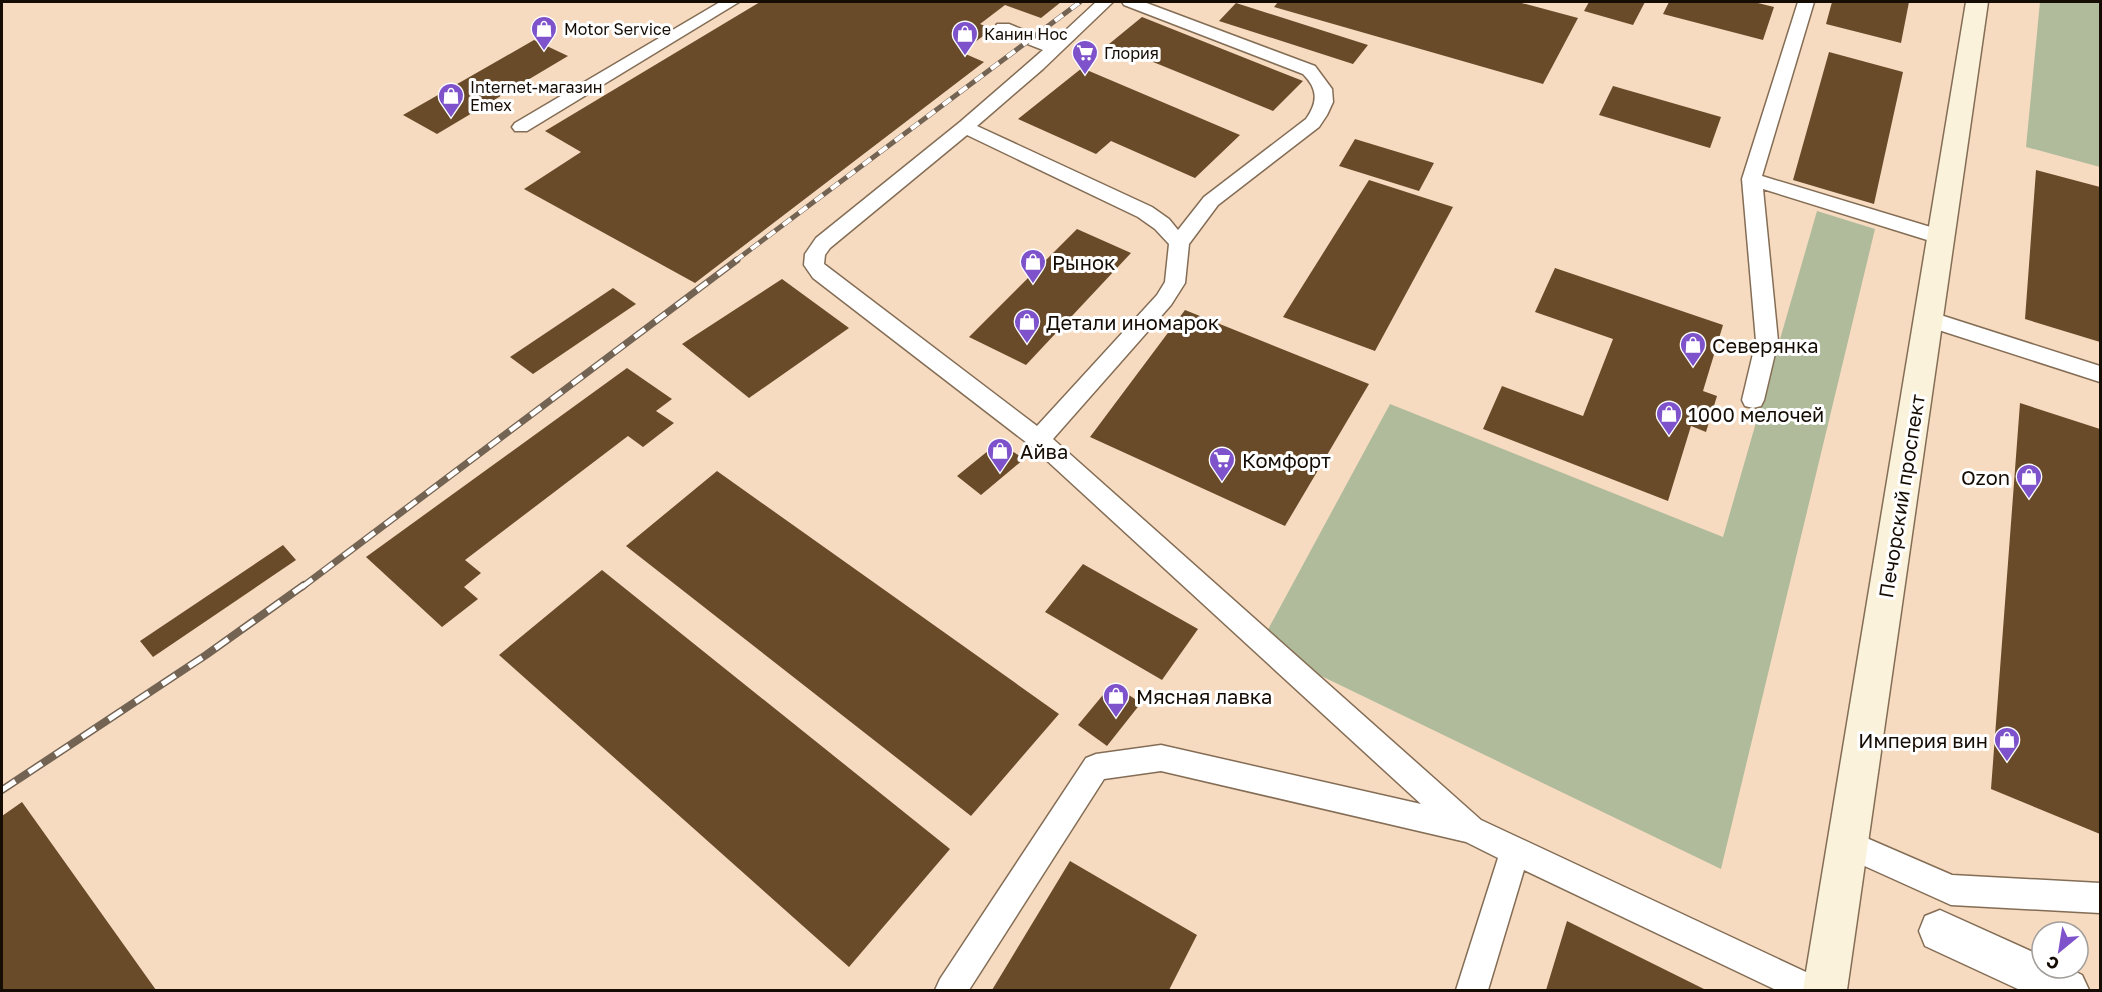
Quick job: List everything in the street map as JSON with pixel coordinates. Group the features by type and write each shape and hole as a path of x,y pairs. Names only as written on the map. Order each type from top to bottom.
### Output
{"main road":[{"name":"Печорский проспект","path":"1825,990 1977,2"}],"street":[{"path":"1940,931 2067,990"}],"lane":[{"path":"521,127 731,2"},
{"path":"1105,2 966,128 823,243 815,254 814,265 820,273 1040,440 1471,830"},
{"path":"1040,440 1164,300 1175,283 1179,243 1211,201 1313,123 1322,110 1325,95 1322,82 1309,70 1130,2"},
{"path":"1753,400 1767,341 1752,179 1806,2"},
{"path":"1003,28 1055,49"},
{"path":"966,128 1145,212 1162,224 1179,243"},
{"path":"1752,179 1940,237"},
{"path":"1928,319 2100,374"},
{"path":"951,990 1096,767 1161,758 1471,830 1810,990"},
{"path":"1848,844 1951,890 2100,898"},
{"path":"1472,990 1515,850"}],"green space":[{"path":"2040,2 2100,2 2100,167 2026,147"},
{"path":"1817,211 1875,229 1721,869 1259,646 1390,404 1723,537"}],"building":[{"path":"760,2 1061,2 1041,18 1005,5 980,24 993,29 961,52 984,62 695,283 524,189 581,152 545,131"},
{"path":"1278,2 1518,2 1578,18 1543,84 1274,7"},
{"path":"1589,2 1645,2 1633,25 1584,11"},
{"path":"1669,2 1754,2 1774,7 1763,40 1663,14"},
{"path":"1832,2 1909,2 1901,43 1826,24"},
{"path":"1236,3 1368,45 1353,64 1219,21"},
{"path":"1142,17 1303,81 1273,111 1109,44"},
{"path":"534,40 568,56 437,134 403,115"},
{"path":"1829,52 1903,72 1874,204 1793,180"},
{"path":"1082,68 1240,135 1195,178 1111,141 1096,154 1018,119"},
{"path":"1613,86 1721,117 1710,148 1599,115"},
{"path":"1355,139 1434,163 1419,191 1339,166"},
{"path":"2036,170 2100,187 2100,342 2025,319"},
{"path":"1369,180 1453,207 1375,351 1283,317"},
{"path":"1077,229 1131,253 1026,365 969,337"},
{"path":"1555,268 1723,325 1703,391 1717,396 1706,432 1691,426 1668,501 1483,429 1502,386 1583,416 1613,339 1535,312"},
{"path":"782,279 849,328 749,398 682,344"},
{"path":"613,288 636,304 533,374 510,357"},
{"path":"1185,310 1369,384 1285,526 1090,437"},
{"path":"627,368 672,399 656,411 674,423 643,447 628,436 465,560 481,573 464,587 478,599 442,627 366,557"},
{"path":"2020,403 2100,429 2100,834 1991,789"},
{"path":"999,442 1024,459 981,495 957,476"},
{"path":"717,471 1059,714 971,816 626,546"},
{"path":"283,545 296,560 153,657 140,641"},
{"path":"1083,564 1198,629 1162,680 1045,612"},
{"path":"602,570 950,849 849,967 499,655"},
{"path":"1112,684 1141,703 1107,746 1078,725"},
{"path":"22,802 156,990 2,990 2,816"},
{"path":"1070,861 1197,935 1169,990 992,990"},
{"path":"1567,921 1706,990 1546,990"}],"railway":[{"path":"735,261 1080,2"},
{"path":"302,587 737,260"},
{"path":"2,790 206,655 304,585"}],"place":[{"name":"Motor Service","path":"544,52"},
{"name":"Канин Нос","path":"965,57"},
{"name":"Глория","path":"1085,76"},
{"name":"Internet-магазин Emex","path":"451,119"},
{"name":"Рынок","path":"1033,285"},
{"name":"Детали иномарок","path":"1027,345"},
{"name":"Северянка","path":"1693,368"},
{"name":"1000 мелочей","path":"1669,437"},
{"name":"Айва","path":"1000,474"},
{"name":"Комфорт","path":"1222,483"},
{"name":"Ozon","path":"2029,500"},
{"name":"Мясная лавка","path":"1116,719"},
{"name":"Империя вин","path":"2007,763"}]}
